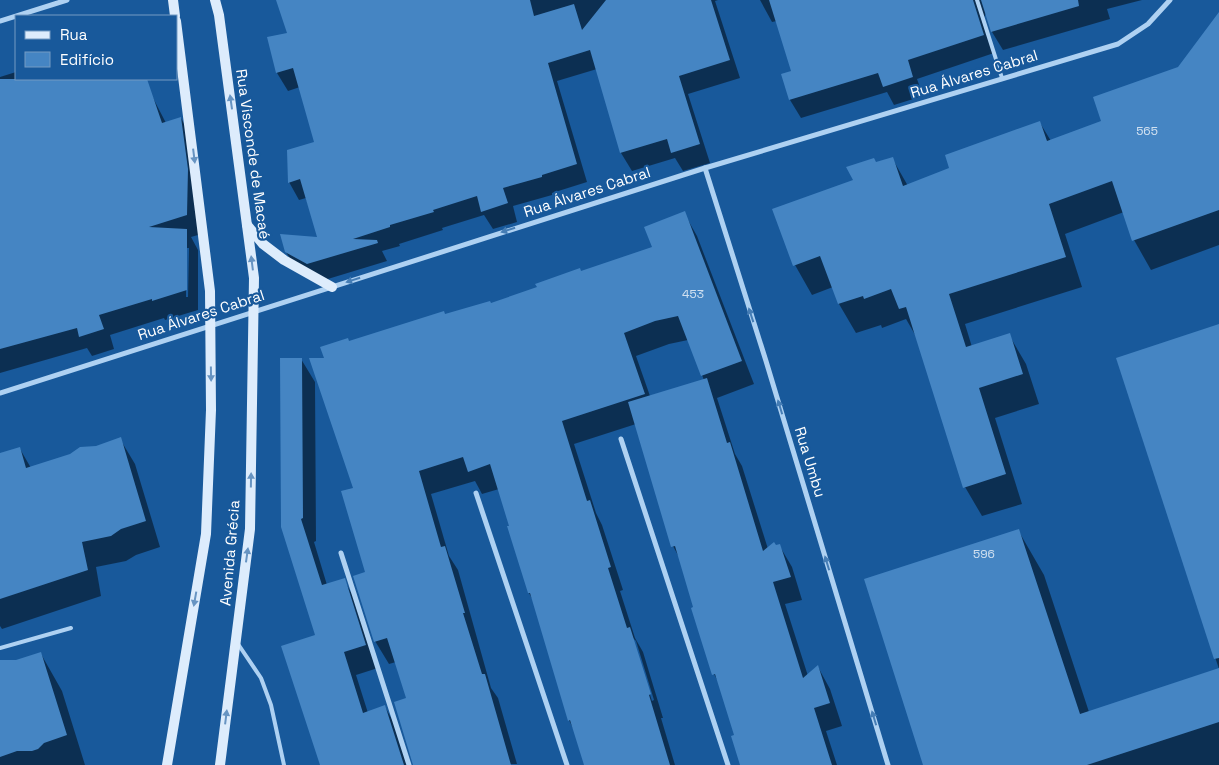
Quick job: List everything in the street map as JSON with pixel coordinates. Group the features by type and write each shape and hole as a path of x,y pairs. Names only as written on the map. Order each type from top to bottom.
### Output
{"street":[{"path":"19,15 67,0"},
{"path":"173,0 175,15"},
{"name":"Rua Visconde de Macaé","path":"215,0 219,15 254,278 253,312"},
{"name":"Rua Álvares Cabral","path":"0,393 705,168 1118,44 1148,24 1170,0"},
{"path":"0,21 15,16"},
{"path":"178,37 208,272 210,326"},
{"name":"Rua Umbu","path":"705,168 766,361 888,765"},
{"path":"247,225 263,244 284,260 332,287"},
{"name":"Avenida Grécia","path":"220,765 250,529 253,312"},
{"name":"Avenida Grécia","path":"168,765 206,534 211,410 210,326"},
{"path":"621,439 728,765"},
{"path":"476,494 568,765"},
{"path":"341,553 409,765"}],"lane":[{"path":"977,0 1002,78"},
{"path":"0,648 71,628"},
{"path":"236,640 261,678 271,704 284,765"}],"building":[{"path":"276,0 530,0 534,16 574,4 582,30 606,0 711,0 730,60 679,76 700,144 671,153 667,139 620,153 590,50 548,63 577,164 542,175 542,177 503,188 508,203 481,212 477,196 353,239 377,240 378,243 307,264 285,252 280,234 317,237 300,179 288,183 287,150 314,142 293,68 276,73 267,37 287,33"},
{"path":"769,0 973,0 984,35 908,60 913,77 883,87 878,73 789,100 781,74 791,71"},
{"path":"981,0 1078,0 1079,6 991,32"},
{"path":"1219,12 1219,210 1132,241 1112,181 1049,204 1066,257 949,294 966,347 1010,333 1023,374 979,388 1006,474 963,488 906,307 899,309 891,289 864,299 863,296 838,304 820,256 793,266 772,209 853,180 846,167 874,158 876,162 893,157 903,186 949,168 945,155 1040,121 1047,141 1101,121 1093,97 1178,67"},
{"path":"0,79 147,80 162,123 181,117 188,169 187,215 149,227 187,229 187,290 99,315 104,329 79,337 77,328 0,349"},
{"path":"685,211 742,361 701,376 678,316 655,321 624,333 645,394 562,421 587,501 590,500 611,567 608,568 627,628 630,627 651,694 649,695 670,765 584,765 570,720 568,721 530,593 528,593 507,526 509,526 490,464 468,472 463,457 419,471 441,547 445,546 465,613 463,613 482,674 485,674 511,765 413,765 394,702 406,698 387,638 374,642 353,576 365,572 341,491 353,488 309,358 324,358 320,347 348,338 349,341 444,311 445,314 490,301 491,303 537,287 535,284 580,268 581,271 652,247 644,227"},
{"path":"1219,324 1219,658 1214,659 1116,358"},
{"path":"280,358 302,358 303,518 301,519 322,585 345,578 366,645 344,652 363,713 385,705 404,765 320,765 281,646 315,635 281,527"},
{"path":"707,378 727,443 730,442 763,551 774,542 776,545 780,544 791,577 773,582 803,678 818,665 830,703 814,708 832,765 740,765 731,736 734,735 715,674 712,675 691,608 693,607 675,546 671,547 628,402"},
{"path":"121,437 146,521 121,529 111,536 82,542 88,570 0,599 0,453 20,447 26,468 70,454 80,447 96,446"},
{"path":"1019,529 1080,714 1219,668 1219,722 1087,765 923,765 864,579"},
{"path":"41,652 67,735 44,743 38,749 32,751 17,751 0,757 0,660 16,660"}]}
